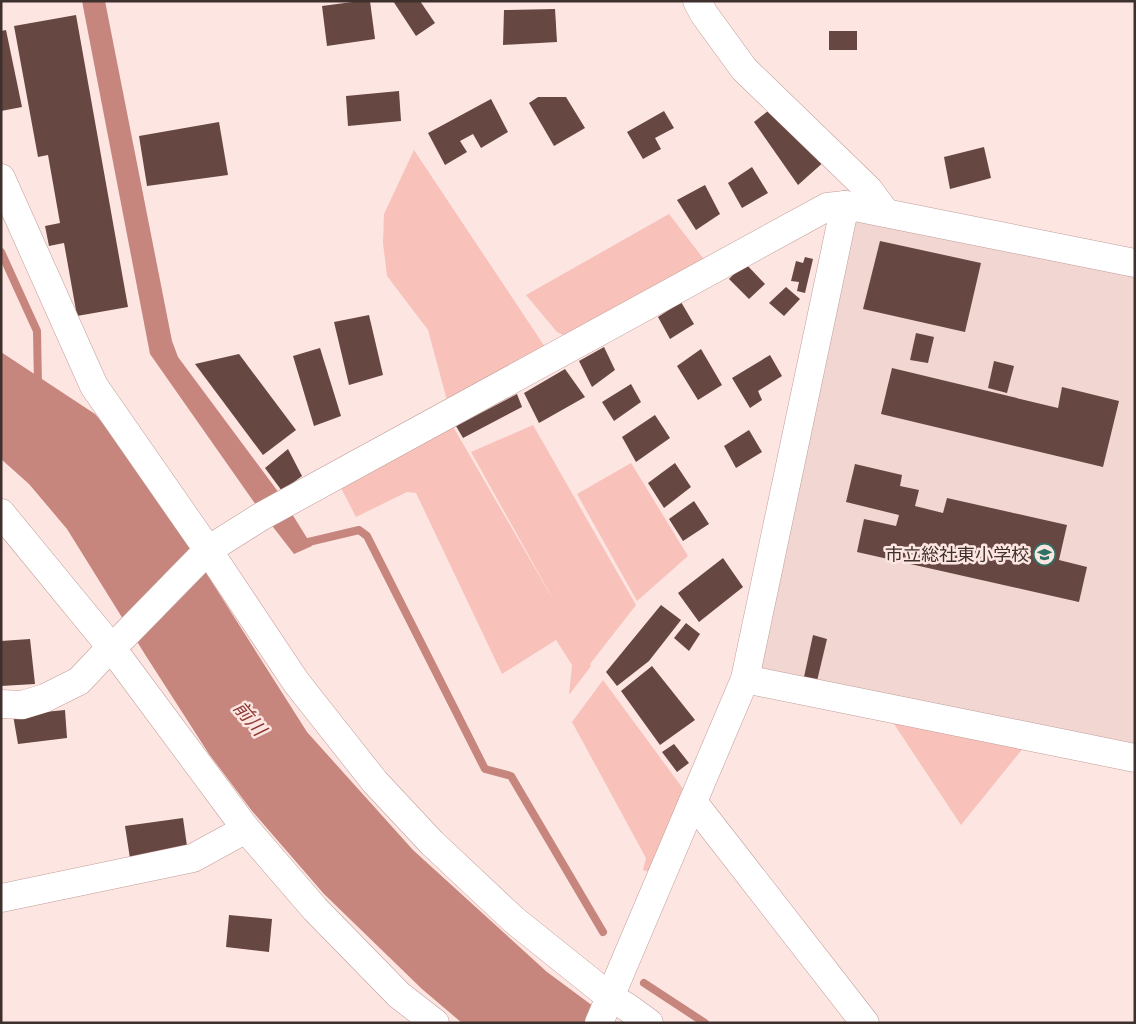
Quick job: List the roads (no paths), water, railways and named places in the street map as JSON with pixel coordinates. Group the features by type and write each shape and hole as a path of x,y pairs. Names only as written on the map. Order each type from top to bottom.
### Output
{"street":[{"path":"697,1 704,14 744,69 869,190 886,213"},
{"path":"1,178 94,386 205,553 296,682 375,782 432,843 605,1008 627,1007 649,1023"},
{"path":"605,1008 745,678 845,205"},
{"path":"1,704 22,706 45,698 79,682 205,553 262,516 827,207 845,205 1135,263"},
{"path":"1,514 117,642 246,829 315,909 399,995 435,1023"},
{"path":"745,678 1135,758"},
{"path":"693,802 866,1023"},
{"path":"1,898 193,858 246,829"}],"water":[{"path":"82,1 105,1 172,341 178,357 279,493 312,546 294,554 256,505 150,354"},
{"name":"前川","path":"1,352 95,414 137,464 307,732 413,850 547,972 616,1023 462,1023 422,989 324,894 252,811 209,754 67,529 29,484 1,459"}],"waterway":[{"path":"1,252 37,331 38,385"},
{"path":"300,544 359,530 367,536 485,769 511,776 603,932"},
{"path":"644,983 705,1023"}],"place":[{"name":"市立総社東小学校","path":"1045,554"}]}
